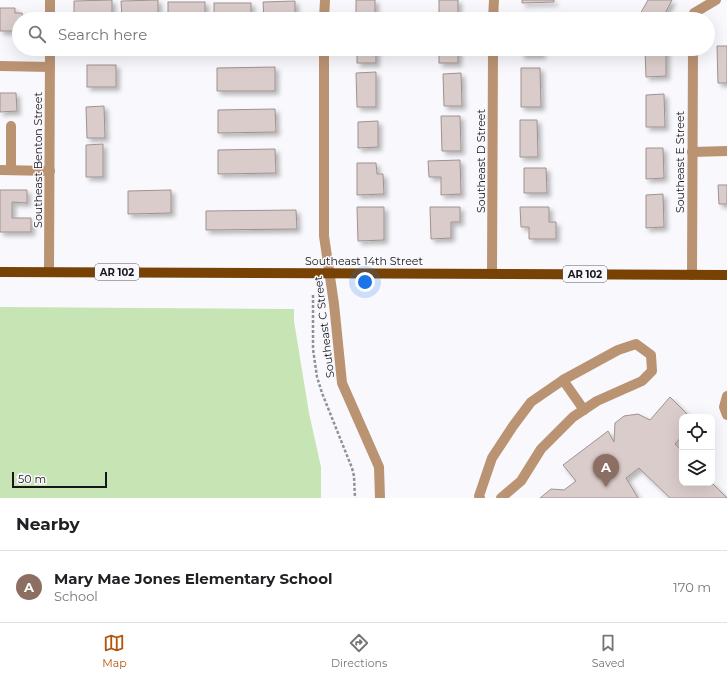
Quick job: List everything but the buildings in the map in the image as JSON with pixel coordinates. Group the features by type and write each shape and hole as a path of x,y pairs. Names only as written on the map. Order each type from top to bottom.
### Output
{"main road":[{"name":"Southeast 14th Street","path":"0,272 727,275"}],"street":[{"path":"50,0 50,12"},
{"path":"324,0 324,12"},
{"path":"494,0 494,12"},
{"path":"696,12 716,0"},
{"name":"Southeast Benton Street","path":"49,272 50,56"},
{"name":"Southeast C Street","path":"324,56 324,236 334,304 342,383 379,467 380,498"},
{"name":"Southeast D Street","path":"492,274 493,56"},
{"name":"Southeast E Street","path":"692,275 693,56"},
{"path":"0,66 50,67"},
{"path":"11,126 11,170"},
{"path":"692,152 727,151"},
{"path":"0,170 50,170"},
{"path":"480,498 479,496 492,458 531,402 562,380 618,350 636,344 650,355 652,371 642,382 597,401 572,417 541,449 522,481 501,498"},
{"path":"562,380 584,410"},
{"path":"727,396 724,407 727,415"}],"path":[{"path":"313,295 313,349 317,377 352,468 355,498"}],"green space":[{"path":"0,307 294,309 294,321 309,413 321,467 321,498 0,498"}],"place":[{"name":"Mary Mae Jones Elementary School","path":"606,487"}]}
